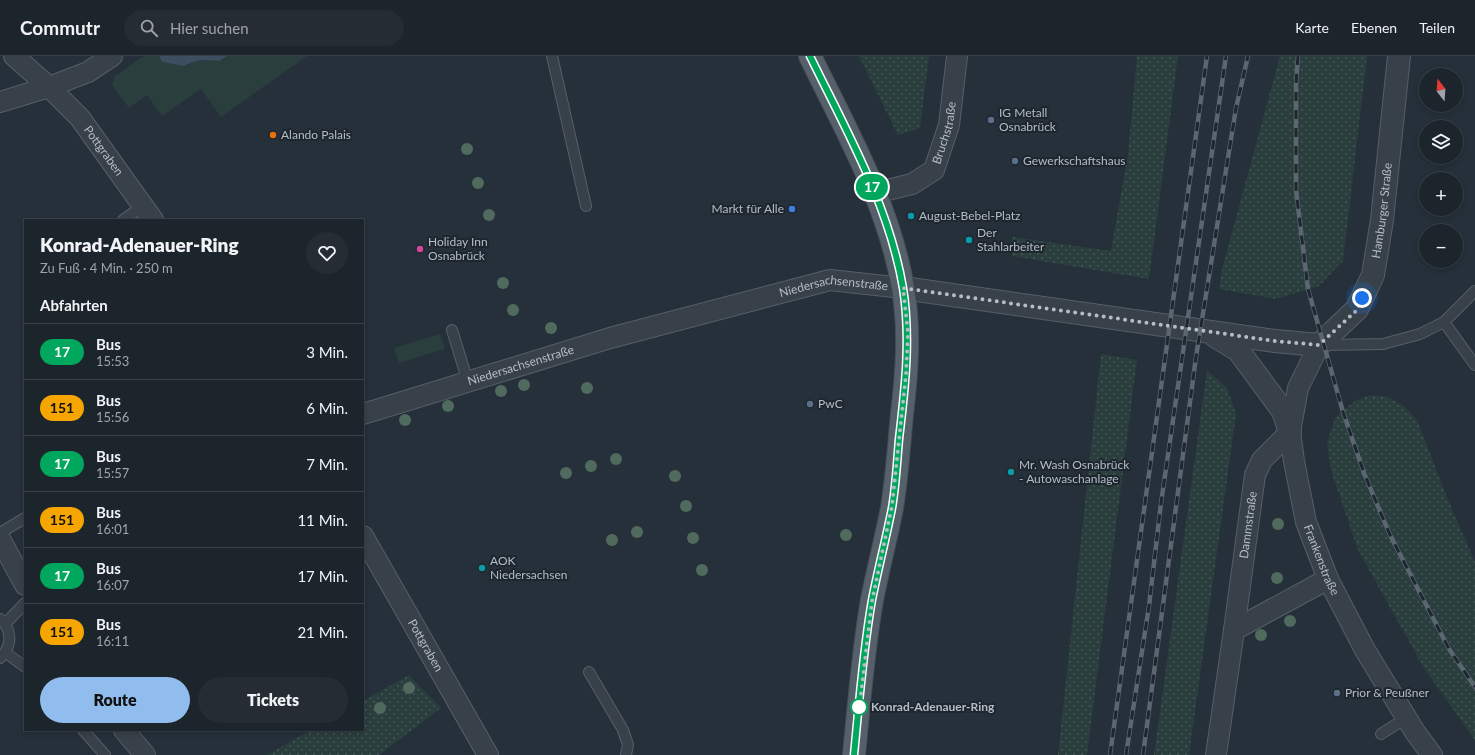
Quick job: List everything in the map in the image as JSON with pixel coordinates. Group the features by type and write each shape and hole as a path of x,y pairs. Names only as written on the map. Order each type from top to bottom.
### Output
{"main road":[{"path":"810,56 875,193 895,252 903,288 908,333 906,382 892,506 872,601 854,755"}],"street":[{"name":"Pottgraben","path":"14,56 49,87 80,118 148,213"},
{"path":"0,102 49,87 88,72 112,56"},
{"name":"Bruchstraße","path":"875,193 912,184 934,170 949,125 957,56"},
{"name":"Hamburger Straße","path":"1319,345 1357,310 1372,275 1382,220 1399,56"},
{"name":"Niedersachsenstraße","path":"364,414 610,338 830,280 903,288 1275,341 1319,345"},
{"path":"1209,332 1238,350 1283,411 1290,432"},
{"name":"Frankenstraße","path":"1319,345 1298,388 1290,432 1306,522 1328,579 1365,650 1406,718 1432,755"},
{"name":"Dammstraße","path":"1216,755 1255,475 1262,460 1290,432"},
{"name":"Pottgraben","path":"364,538 488,755"},
{"path":"0,539 6,562 24,584"},
{"path":"1234,630 1328,579"},
{"path":"125,731 145,755"}],"lane":[{"path":"552,56 586,206"},
{"path":"127,219 148,213"},
{"path":"1319,345 1383,344 1420,334 1444,322 1475,291"},
{"path":"1444,322 1475,365"},
{"path":"452,330 468,382"},
{"path":"0,533 24,519"},
{"path":"24,604 3,621 9,632 9,644 3,655 24,666"},
{"path":"589,672 623,730 628,745 626,755"},
{"path":"1381,734 1406,718"},
{"path":"84,731 104,755"}],"green space":[{"path":"144,56 159,56 162,62 184,66 197,61 219,61 227,56 307,56 221,117 201,89 162,116 147,95 129,108 112,85 115,76"},
{"path":"859,56 929,56 920,128 898,135"},
{"path":"1137,56 1178,56 1149,279 1012,256 1012,237 1111,251 1128,154"},
{"path":"1280,56 1367,56 1343,261 1319,286 1276,299 1219,289 1222,269"},
{"path":"440,334 445,349 399,363 394,348"},
{"path":"1101,354 1137,360 1087,755 1058,755"},
{"path":"1207,370 1227,388 1236,414 1189,755 1154,755"},
{"path":"1371,395 1387,397 1403,405 1417,420 1448,500 1475,562 1475,740 1424,668 1358,550 1331,470 1327,443 1335,418 1355,401"},
{"path":"409,675 441,708 379,755 267,755 309,731 364,731 364,700"}],"water":[{"path":"159,56 227,56 219,61 197,61 184,66 162,62"}],"railway":[{"path":"1110,755 1207,56"},
{"path":"1126,755 1149,606 1161,503 1226,56"},
{"path":"1143,755 1196,357 1236,108 1248,56"},
{"path":"1298,56 1296,84 1296,190 1308,289 1343,412 1364,473 1390,535 1449,649 1475,687"}],"bus line":[{"name":"17","path":"810,56 847,132 886,221 903,288 908,333 906,374 892,506 872,601 854,755"}],"place":[{"name":"IG Metall Osnabrück","path":"991,120"},
{"name":"Alando Palais","path":"273,135"},
{"name":"Gewerkschaftshaus","path":"1015,161"},
{"name":"Markt für Alle","path":"792,209"},
{"name":"August-Bebel-Platz","path":"911,216"},
{"name":"Der Stahlarbeiter","path":"969,240"},
{"name":"Holiday Inn Osnabrück","path":"420,249"},
{"name":"PwC","path":"810,404"},
{"name":"Mr. Wash Osnabrück - Autowaschanlage","path":"1011,472"},
{"name":"AOK Niedersachsen","path":"482,568"},
{"name":"Prior & Peußner","path":"1337,693"},
{"name":"Konrad-Adenauer-Ring","path":"859,707"}],"route":[{"path":"859,707 859,711 872,601 892,506 906,374 908,333 903,288 1275,341 1319,345 1357,310 1362,298"}]}
